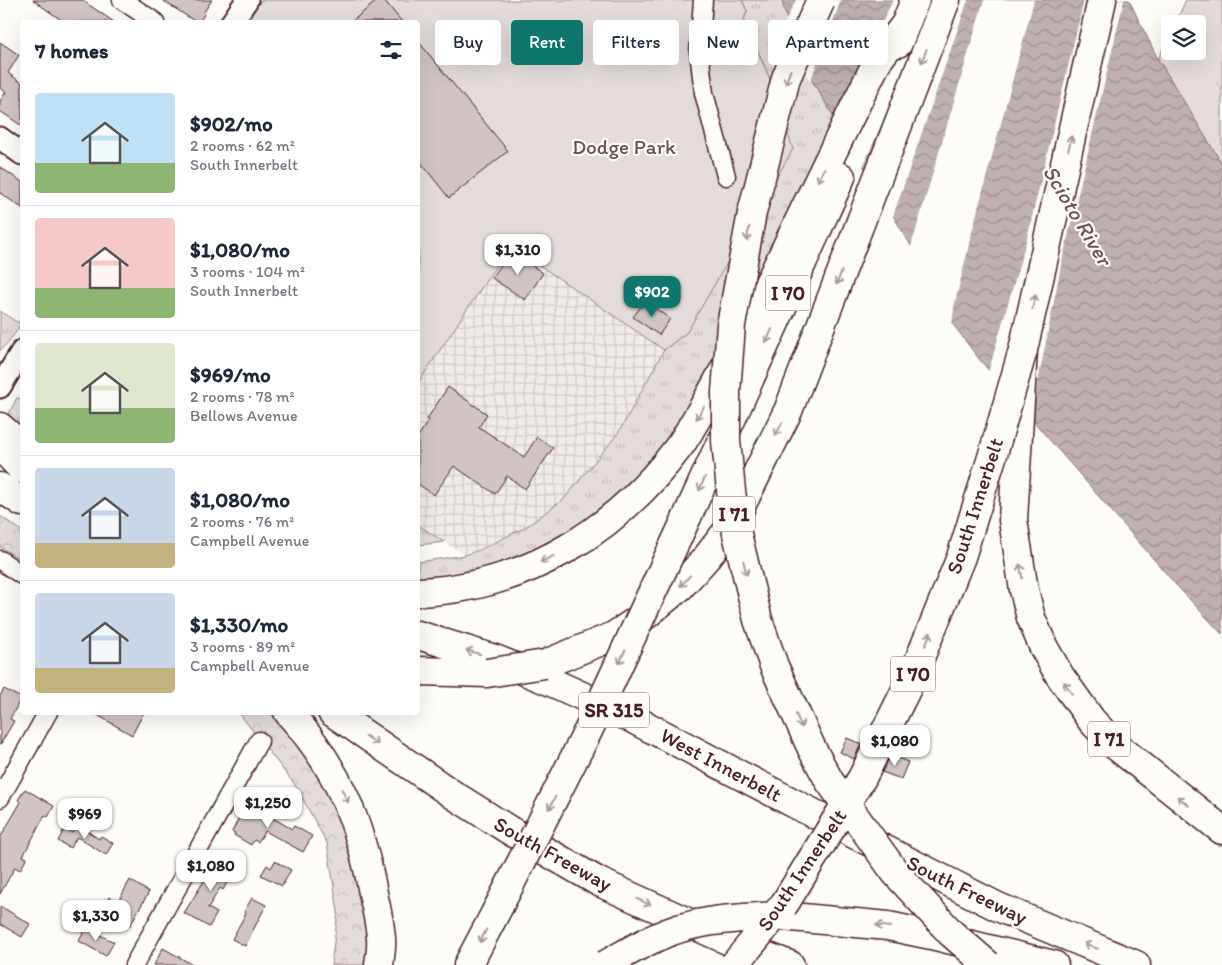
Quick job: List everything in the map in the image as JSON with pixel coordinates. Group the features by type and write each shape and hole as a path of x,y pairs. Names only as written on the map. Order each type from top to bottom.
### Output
{"highway":[{"name":"I 71","path":"821,0 786,78 752,213 731,325 726,392 726,441 737,534 758,620 774,666 812,749 830,782 895,872 951,933 988,965"},
{"name":"I 70","path":"468,965 589,730 890,69 915,0"},
{"path":"420,671 487,673 545,664 614,636 647,614 680,587 707,558 731,526 788,411 946,0"},
{"name":"South Innerbelt","path":"734,965 785,902 862,778 911,680 961,557 1023,350 1102,0"},
{"path":"420,592 445,591 485,583 559,554 616,516 641,492 682,443 716,386 878,60 904,26"},
{"name":"I 71","path":"1023,350 1013,520 1024,590 1031,618 1044,648 1060,676 1092,721 1114,745 1222,830"},
{"path":"8,442 20,465"},
{"path":"0,487 20,501"},
{"name":"West Innerbelt","path":"420,636 495,658 632,718 801,807"},
{"path":"291,715 304,730 330,769 352,812 368,863 381,939 380,965"},
{"name":"South Freeway","path":"336,715 452,794 509,830 599,882 747,949 790,965"},
{"name":"South Freeway","path":"801,807 998,907 1136,965"},
{"path":"606,965 654,938 690,926 730,918 781,916 888,926 1054,965"}],"street":[{"path":"122,0 152,20"},
{"path":"233,20 247,0"},
{"path":"703,0 699,52 704,93 726,176"},
{"path":"0,138 20,153"},
{"path":"0,387 20,354"},
{"path":"0,560 20,574"},
{"path":"0,798 46,715"},
{"path":"134,965 259,741"}],"shaded area":[{"path":"510,245 664,350 619,432 564,499 526,527 465,555 420,526 420,380"}],"green space":[{"name":"Dodge Park","path":"261,0 742,0 747,11 744,20 689,20 689,65 758,65 758,51 769,77 793,149 687,332 664,350 510,245 420,380 420,20 247,20"},
{"path":"742,0 782,0 787,20 768,20 768,65 803,65 836,120 731,325 707,379 656,459 618,496 573,531 541,549 498,567 455,577 420,580 420,562 465,555 479,550 526,527 564,499 619,432 664,350 687,332 769,77 758,51 758,20 744,19 747,11"},
{"path":"1186,0 1222,0 1222,164 1158,59 1161,53 1161,60 1206,60 1206,15 1179,15"},
{"path":"0,311 18,323 20,320 20,325 0,351"},
{"path":"17,398 20,399 20,427 7,417"},
{"path":"0,516 20,530 20,559 0,547"},
{"path":"420,526 444,542 420,545"},
{"path":"241,715 277,715 304,750 335,803 359,867 368,914 370,965 331,965 338,912 327,843 295,785"}],"water":[{"name":"Scioto River","path":"782,0 1129,0 1158,59 1222,164 1222,634 1177,586 979,359 952,323 910,244 803,65 888,65 888,20 787,20"}],"pier":[{"path":"796,0 841,0 833,20 786,20"},
{"path":"893,0 968,0 892,219 867,177 923,28 862,169 834,122 862,65 888,65 888,20 883,20"},
{"path":"984,0 1034,0 976,216 954,307 952,327 910,250"},
{"path":"1084,0 1124,0 1061,266 1030,421 988,373 1027,238"},
{"path":"800,65 816,65 810,82"}],"building":[{"path":"33,0 82,0 111,20 61,20"},
{"path":"162,0 212,0 200,20 193,20"},
{"path":"378,0 384,0 400,20 353,20"},
{"path":"0,42 19,55 8,73 20,82 20,125 0,111 0,101 6,92 0,88"},
{"path":"420,43 435,62 435,65 438,65 508,151 449,198 420,162"},
{"path":"0,167 20,181 20,207 0,193"},
{"path":"511,251 543,273 525,300 492,278"},
{"path":"645,301 670,319 659,335 633,317"},
{"path":"448,387 487,414 479,427 524,457 537,437 553,448 525,489 507,476 495,494 454,466 434,495 420,485 420,433 429,420 427,419"},
{"path":"4,689 20,697 20,700 10,719 14,721 0,745 0,696"},
{"path":"97,715 142,715 132,735"},
{"path":"847,738 861,744 854,759 840,752"},
{"path":"891,755 908,762 901,779 882,772"},
{"path":"25,789 54,806 48,817 45,815 23,856 27,858 20,870 15,867 0,894 0,838 21,802 18,800"},
{"path":"246,803 292,829 294,826 312,836 303,852 265,831 258,842 254,840 251,845 234,835 235,833 232,832"},
{"path":"78,825 99,839 101,836 113,843 106,855 77,837 70,848 58,841 65,828 72,833"},
{"path":"219,857 239,867 233,878 230,877 223,890 220,888 208,908 217,913 209,927 184,913"},
{"path":"275,861 291,870 282,886 261,875 267,865 271,868"},
{"path":"130,880 149,892 130,925 102,909 109,897 118,902"},
{"path":"252,898 266,905 245,946 232,939"},
{"path":"0,906 30,924 22,937 0,924"},
{"path":"86,928 114,942 106,956 79,941"},
{"path":"163,948 193,965 154,965"}]}
